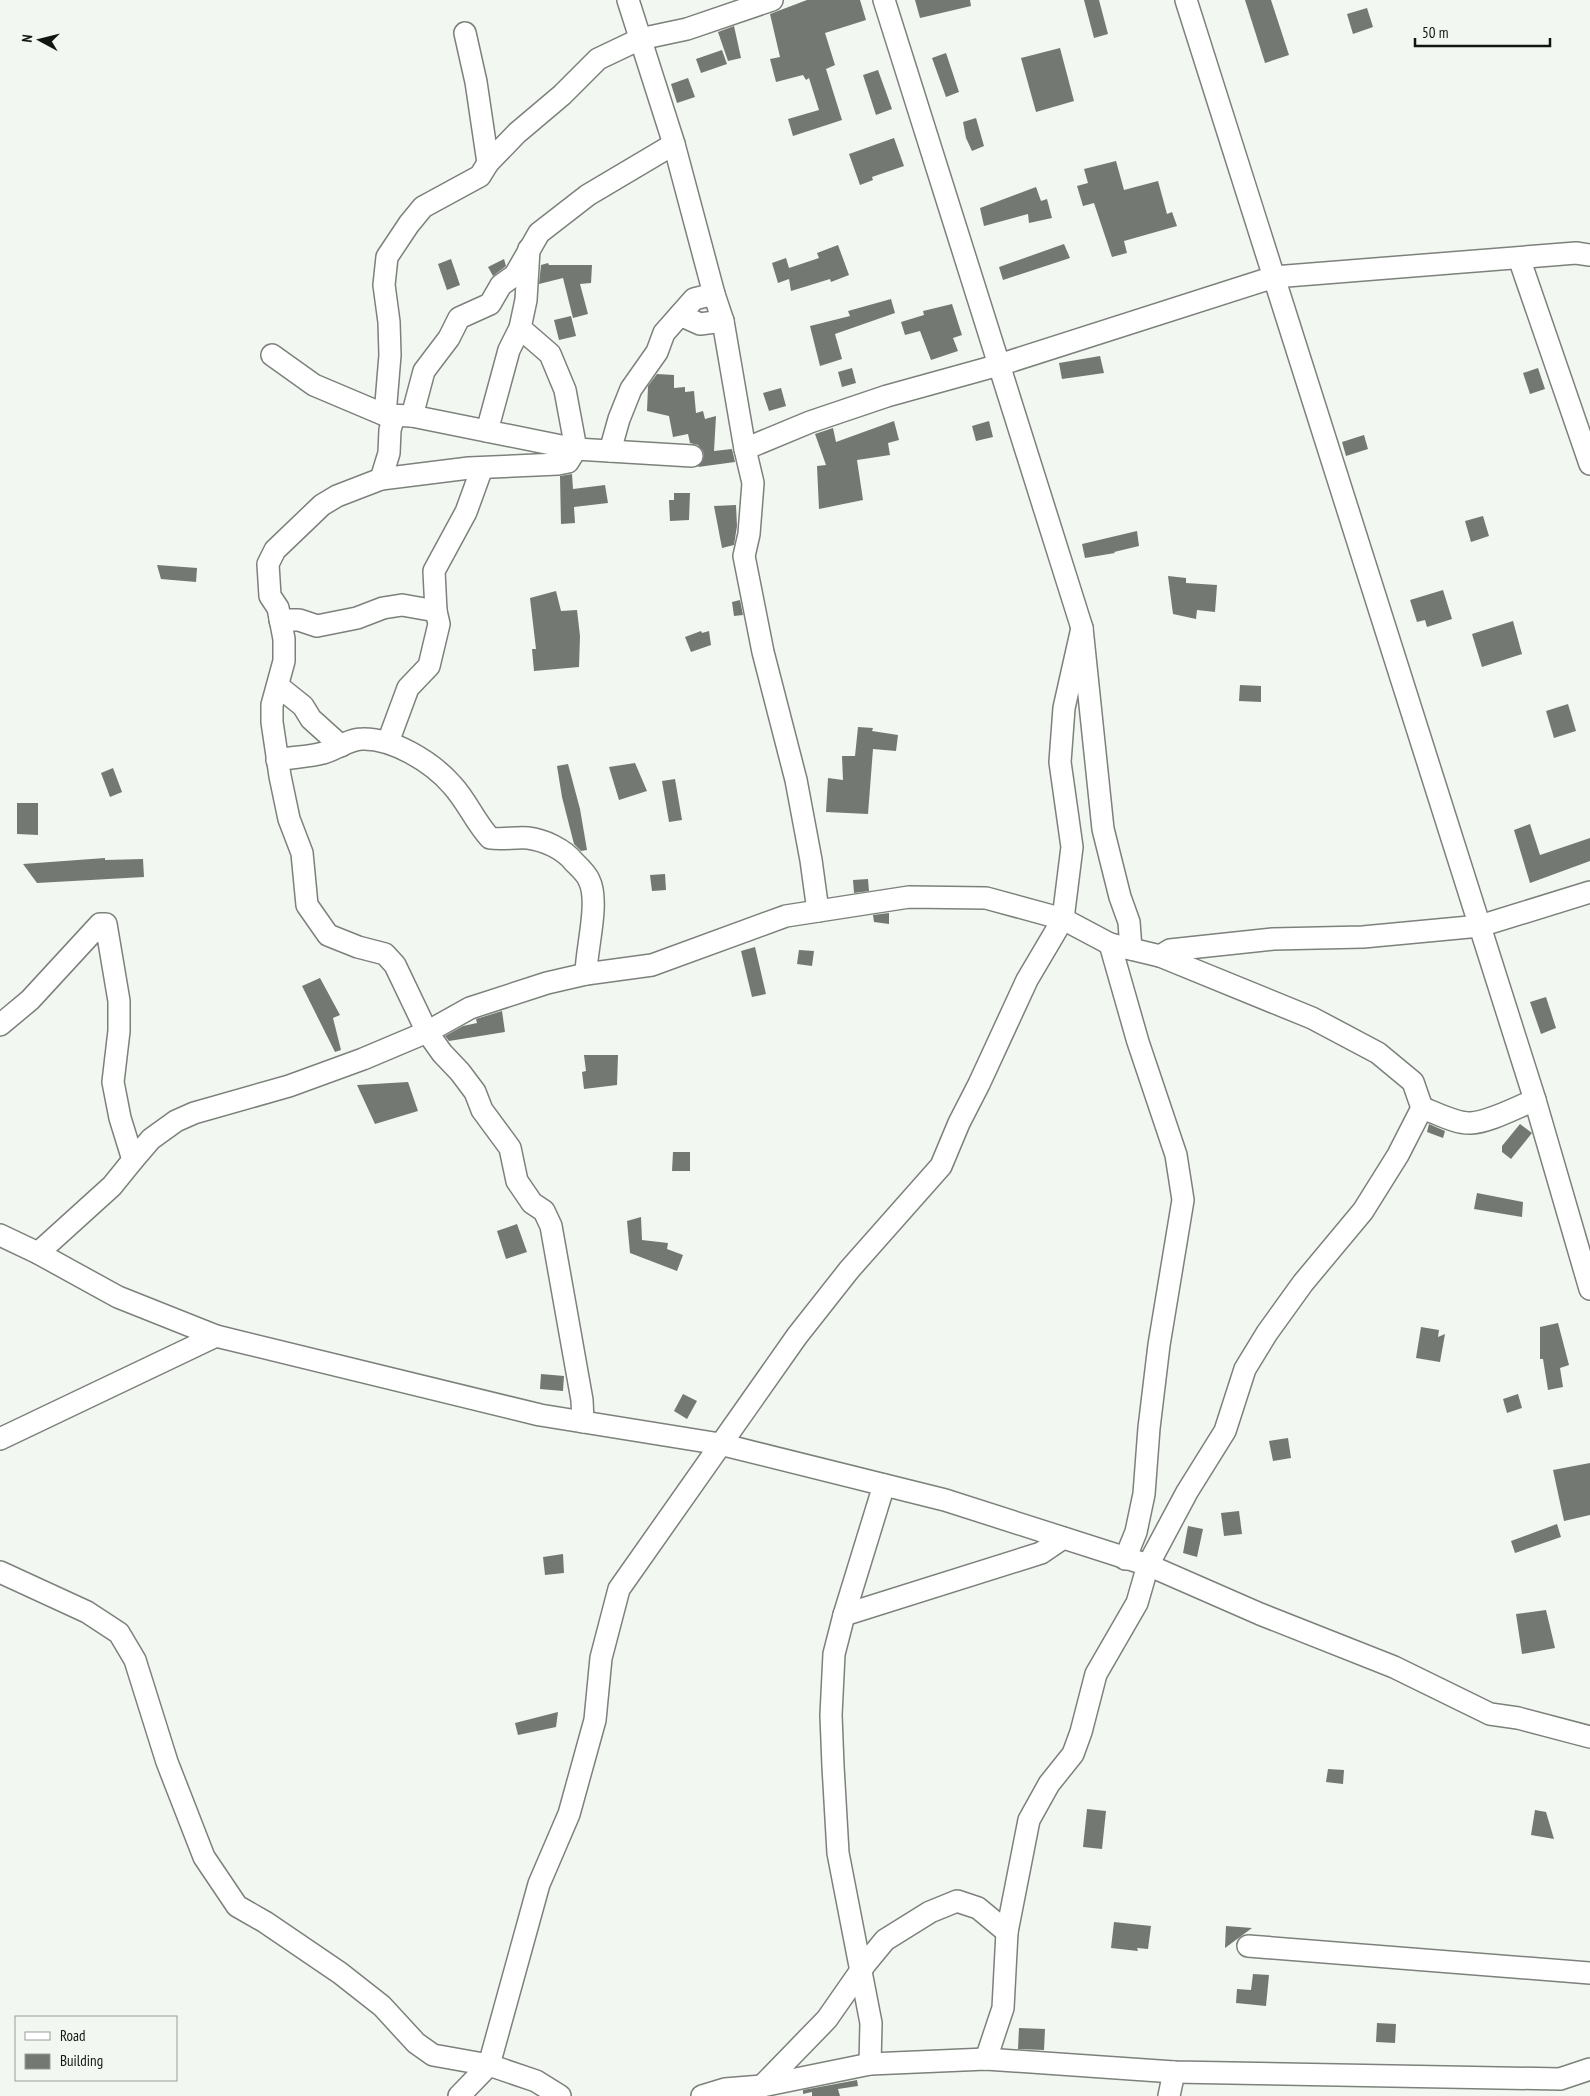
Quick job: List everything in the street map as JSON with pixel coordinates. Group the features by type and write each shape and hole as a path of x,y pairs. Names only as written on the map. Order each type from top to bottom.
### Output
{"street":[{"path":"628,0 674,144 723,322 745,449 754,483 749,534 744,556 763,652 796,780 811,860 818,911"},
{"path":"397,415 384,285 387,257 423,207 480,176 488,163 517,133 562,95 598,59 640,39 686,29 772,0"},
{"path":"884,0 1082,628 1103,829 1120,898 1130,922 1131,949"},
{"path":"1186,0 1535,1100 1590,1289"},
{"path":"465,33 476,82 488,163"},
{"path":"380,479 389,453 390,430 397,415 424,371 449,338 459,318 490,304 501,285 515,275 540,233 588,195 674,144"},
{"path":"487,431 509,350 520,328 526,300 529,249"},
{"path":"745,449 810,422 886,396 999,365 1274,277 1576,253 1590,255"},
{"path":"1519,258 1590,464"},
{"path":"610,451 619,419 631,389 657,352 664,333 694,299 714,294"},
{"path":"680,315 700,324 723,322"},
{"path":"520,328 550,354 565,390 576,449 568,462 440,471 380,479 337,496 322,505 274,550 268,564 270,596 278,608 284,640 284,661 272,705 272,722 277,760 289,819 302,853 307,906 328,935 358,947 385,954 394,966 427,1032 475,1092 482,1110 510,1148 517,1181 532,1203 544,1211 551,1226 582,1400 583,1422"},
{"path":"272,356 314,385 397,415 576,449 692,456"},
{"path":"388,742 408,688 430,666 439,624 436,611 434,571 466,512 482,468"},
{"path":"280,620 299,620 317,626 357,618 383,608 402,605 436,611"},
{"path":"459,2096 489,2065 539,1884 569,1814 595,1720 601,1658 619,1589 797,1336 941,1166 959,1123 979,1084 1026,980 1063,919 1072,847 1060,762 1061,744 1064,708 1082,628"},
{"path":"278,686 303,706 311,719 341,746"},
{"path":"277,760 321,754 361,739 388,742 430,766 453,785 490,838 502,840 528,838 558,848 573,860 589,880 592,897 591,930 586,959 586,974"},
{"path":"1160,956 1170,950 1273,939 1363,937 1480,926 1590,892"},
{"path":"38,1252 112,1186 151,1138 185,1117 289,1086 363,1059 427,1032 470,1008 547,983 586,974 652,965 786,916 909,897 986,898 1063,919 1110,944 1160,956 1312,1018 1378,1053 1413,1082 1422,1108 1398,1154 1363,1211 1303,1283 1267,1333 1245,1369 1225,1431 1187,1492 1148,1565 1137,1603 1096,1674 1081,1732 1073,1754 1049,1784 1029,1820 1007,1932 1003,2008 986,2059"},
{"path":"0,1025 30,1000 100,924 106,924 120,1001 119,1031 113,1082 120,1118 133,1160"},
{"path":"1110,944 1138,1042 1176,1155 1183,1200 1159,1345 1149,1428 1144,1494 1136,1532 1125,1558"},
{"path":"1422,1108 1457,1121 1471,1123 1535,1100"},
{"path":"0,1236 38,1252 118,1297 216,1336 540,1415 720,1444 945,1500 1148,1565 1260,1614 1394,1667 1490,1714 1518,1718 1590,1737"},
{"path":"0,1439 216,1336"},
{"path":"870,2064 871,2023 838,1853 831,1715 834,1654 884,1485"},
{"path":"844,1615 1041,1553 1063,1538"},
{"path":"0,1572 87,1612 119,1633 135,1660 167,1762 204,1857 237,1906 265,1922 340,1973 382,2006 416,2043 433,2055 489,2065 536,2081 560,2096"},
{"path":"762,2086 827,2019 885,1940 930,1912 957,1901 978,1908 1007,1932"},
{"path":"1248,1946 1590,1973"},
{"path":"702,2096 725,2089 762,2086 870,2064 986,2059 1174,2072 1560,2079 1590,2069"},
{"path":"1168,2096 1174,2072"}],"building":[{"path":"807,0 860,0 866,20 825,33 835,65 826,69 842,120 793,136 788,119 819,110 809,78 806,80 803,75 776,82 770,59 780,57 770,14"},
{"path":"915,0 970,0 971,6 920,18"},
{"path":"1084,0 1099,0 1108,34 1094,38"},
{"path":"1245,0 1271,0 1289,55 1265,63"},
{"path":"1367,8 1373,27 1353,34 1347,14"},
{"path":"734,26 741,58 728,61 718,32"},
{"path":"1060,48 1074,101 1036,112 1021,58"},
{"path":"722,50 727,64 701,73 696,59"},
{"path":"946,53 959,92 946,97 932,58"},
{"path":"878,70 892,109 876,115 863,75"},
{"path":"688,78 695,97 677,103 671,84"},
{"path":"976,118 984,146 972,151 966,138 963,122"},
{"path":"894,138 904,166 872,177 873,180 860,185 849,154"},
{"path":"1116,161 1124,190 1158,181 1167,214 1172,212 1177,226 1124,241 1127,253 1112,257 1094,203 1083,206 1077,186 1088,183 1084,169"},
{"path":"1036,187 1041,201 1047,199 1052,218 1029,223 1028,214 984,226 980,208"},
{"path":"1064,244 1070,258 1003,280 999,267"},
{"path":"838,245 849,275 831,282 830,279 791,291 789,279 778,283 772,263 786,258 789,268 819,258 817,253"},
{"path":"451,259 460,285 447,290 438,264"},
{"path":"504,259 506,266 493,276 488,267"},
{"path":"548,263 549,265 592,265 591,283 580,284 588,314 573,318 563,278 539,284 541,265"},
{"path":"891,299 895,313 835,334 842,359 820,366 810,326 850,316 848,311"},
{"path":"952,304 962,335 953,338 958,351 931,360 920,331 905,335 901,322 924,315 923,311"},
{"path":"571,316 576,336 559,340 554,320"},
{"path":"1100,356 1104,373 1062,379 1059,363"},
{"path":"852,368 856,383 842,387 838,372"},
{"path":"1538,368 1545,389 1530,394 1523,373"},
{"path":"657,374 674,375 674,388 685,387 685,392 694,391 696,413 703,411 705,419 716,416 714,451 732,449 735,462 698,467 704,457 703,451 698,445 690,443 688,434 673,437 669,416 647,411 648,386"},
{"path":"781,388 786,406 769,411 763,393"},
{"path":"894,421 899,440 888,443 890,455 857,460 863,500 819,509 817,466 826,465 815,434 833,428 836,442"},
{"path":"989,421 993,437 976,441 972,426"},
{"path":"1364,435 1368,449 1346,456 1342,442"},
{"path":"572,474 573,489 605,485 608,503 574,507 575,523 561,524 560,476"},
{"path":"674,493 690,493 689,520 670,521 669,500 674,500"},
{"path":"736,505 737,526 734,545 722,548 714,506"},
{"path":"1483,516 1489,536 1471,542 1465,521"},
{"path":"1137,531 1139,546 1115,553 1085,558 1082,544"},
{"path":"157,565 197,568 196,582 161,579"},
{"path":"1168,576 1186,578 1186,583 1217,585 1215,612 1197,610 1196,619 1173,614"},
{"path":"1443,590 1452,619 1427,627 1425,620 1417,622 1410,600"},
{"path":"556,591 561,611 577,610 580,636 579,667 534,671 532,649 536,649 530,598"},
{"path":"740,600 743,615 734,616 732,602"},
{"path":"1513,621 1522,654 1482,667 1472,634"},
{"path":"701,631 702,633 709,631 711,645 691,652 685,637"},
{"path":"1240,685 1261,686 1261,702 1239,701"},
{"path":"1568,704 1576,731 1554,738 1546,711"},
{"path":"858,727 873,728 872,731 898,735 896,751 873,749 868,814 826,812 828,778 843,780 842,756 855,756"},
{"path":"635,763 647,791 619,800 609,767"},
{"path":"568,764 580,809 587,850 581,851 574,844 562,797 557,766"},
{"path":"113,768 122,792 110,797 101,773"},
{"path":"675,779 682,820 669,822 662,781"},
{"path":"17,803 38,803 38,835 17,834"},
{"path":"1530,824 1540,855 1590,838 1590,861 1530,883 1514,830"},
{"path":"105,858 105,860 143,859 144,877 37,883 23,864"},
{"path":"665,874 666,890 652,891 650,875"},
{"path":"868,879 869,891 854,893 853,880"},
{"path":"889,913 889,924 874,922 873,915"},
{"path":"755,947 766,994 752,997 741,951"},
{"path":"799,950 814,951 812,966 797,964"},
{"path":"320,978 340,1015 333,1018 341,1050 335,1052 302,986"},
{"path":"1546,997 1556,1028 1541,1034 1530,1002"},
{"path":"502,1011 505,1032 449,1041 445,1036 463,1026 477,1023 476,1019"},
{"path":"584,1055 618,1055 617,1085 584,1089 582,1072 586,1071"},
{"path":"408,1082 418,1111 375,1124 357,1085"},
{"path":"1429,1124 1445,1131 1443,1138 1427,1132"},
{"path":"1520,1124 1532,1133 1511,1159 1502,1152 1502,1146"},
{"path":"673,1152 690,1152 690,1171 672,1171"},
{"path":"1477,1193 1523,1202 1522,1217 1474,1209"},
{"path":"641,1217 642,1240 668,1243 667,1249 683,1255 677,1271 630,1253 627,1221"},
{"path":"517,1224 527,1252 506,1259 497,1231"},
{"path":"1558,1323 1569,1365 1560,1368 1563,1387 1548,1390 1543,1359 1540,1359 1540,1327"},
{"path":"1421,1327 1439,1330 1438,1337 1445,1334 1440,1362 1416,1358"},
{"path":"541,1374 564,1376 563,1391 540,1389"},
{"path":"683,1394 697,1401 687,1419 674,1411"},
{"path":"1518,1394 1522,1408 1507,1413 1503,1399"},
{"path":"1288,1438 1291,1458 1273,1461 1269,1441"},
{"path":"1590,1463 1590,1515 1564,1521 1553,1470"},
{"path":"1239,1511 1242,1534 1224,1536 1221,1513"},
{"path":"1557,1524 1561,1537 1515,1553 1511,1541"},
{"path":"1188,1526 1203,1529 1197,1557 1183,1553"},
{"path":"563,1554 564,1573 545,1575 543,1557"},
{"path":"1546,1610 1555,1648 1522,1654 1516,1614"},
{"path":"558,1712 556,1727 518,1735 515,1723"},
{"path":"1328,1769 1344,1770 1343,1784 1326,1782"},
{"path":"1087,1809 1106,1811 1102,1849 1083,1847"},
{"path":"1535,1810 1546,1812 1554,1839 1531,1835"},
{"path":"1114,1922 1151,1926 1148,1949 1137,1948 1138,1951 1111,1948"},
{"path":"1226,1926 1252,1928 1225,1948"},
{"path":"1253,1974 1269,1975 1266,2006 1236,2003 1237,1989 1251,1990"},
{"path":"1377,2023 1396,2024 1395,2043 1376,2042"},
{"path":"1019,2028 1045,2029 1044,2050 1018,2049"},
{"path":"857,2080 858,2086 838,2089 840,2096 812,2096 812,2092 803,2094 803,2090"}]}
